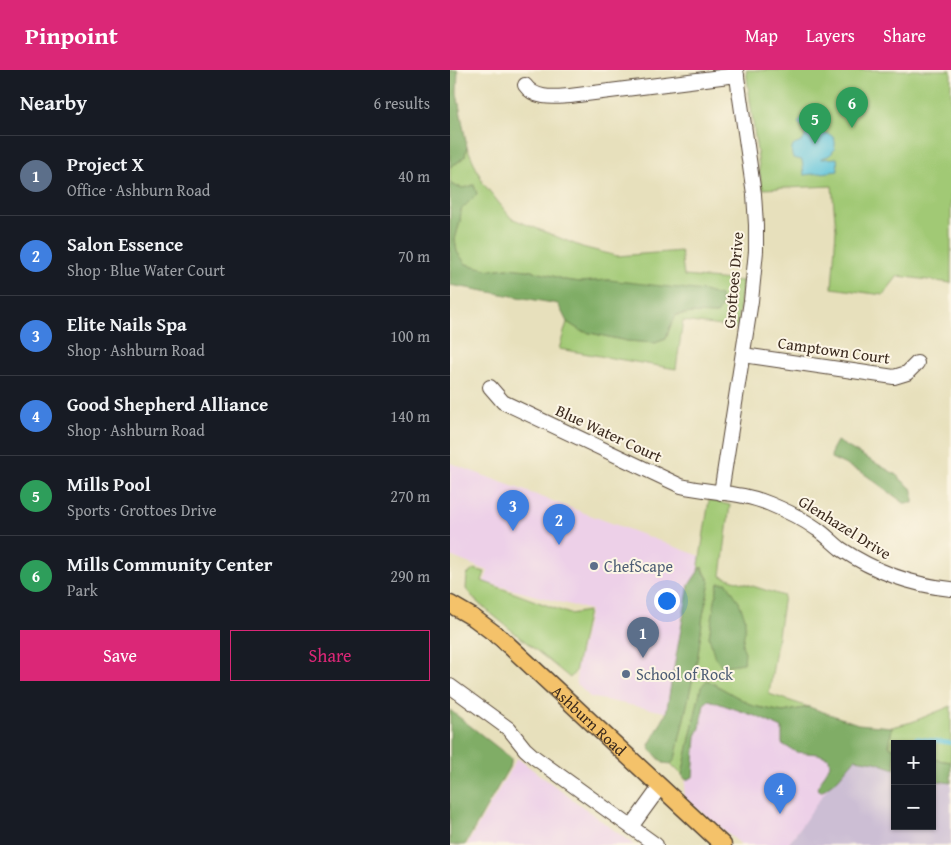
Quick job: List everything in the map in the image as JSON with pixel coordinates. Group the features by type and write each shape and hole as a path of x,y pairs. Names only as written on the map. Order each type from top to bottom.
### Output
{"main road":[{"name":"Ashburn Road","path":"450,604 474,618 502,640 724,845"}],"street":[{"path":"525,85 529,91 537,95 549,97 570,96 736,73"},
{"name":"Grottoes Drive","path":"722,493 751,301 756,251 754,194 736,73"},
{"name":"Camptown Court","path":"743,355 894,377 906,373 917,363"},
{"name":"Blue Water Court","path":"490,387 502,402 681,486 722,493"},
{"name":"Glenhazel Drive","path":"722,493 744,495 769,503 794,515 862,562 893,576 912,583 951,589"},
{"path":"450,686 508,729 534,757 656,845"},
{"path":"631,827 660,787"}],"shaded area":[{"path":"450,463 700,556 684,652 670,713 590,697 576,683 577,667 590,610 484,582 488,571 450,556"},
{"path":"701,692 856,749 788,845 742,845 683,797"},
{"path":"854,750 891,755 891,830 936,830 936,763 951,765 951,845 788,845"},
{"path":"517,758 634,845 467,845"}],"green space":[{"path":"450,70 458,70 457,93 467,147 465,156 450,167"},
{"path":"746,70 951,70 951,283 898,276 883,295 832,288 836,230 832,186 762,189"},
{"path":"467,147 483,183 511,218 582,247 617,256 681,251 684,276 743,281 737,328 683,321 676,369 559,349 567,322 581,331 627,341 655,343 666,339 676,315 693,313 717,314 609,280 580,282 527,270 507,268 490,270 466,264 457,252 455,239 461,210 477,194 474,185 464,188 454,186 450,181 450,167 462,159"},
{"path":"450,181 454,186 464,188 474,185 477,194 461,210 455,239 457,252 466,264 490,270 507,268 527,270 580,282 609,280 704,291 720,296 722,306 717,314 693,313 676,315 666,339 655,343 627,341 581,331 567,322 558,304 450,285"},
{"path":"837,441 895,474 913,490 913,503 904,503 863,473 831,458 832,450"},
{"path":"709,500 730,505 721,576 784,596 769,694 809,707 783,712 753,706 707,680 701,688 682,775 671,764 675,759 698,655 703,615 710,582 702,567 698,571","holes":["718,584 744,630 742,645 709,637"]},
{"path":"701,567 710,582 703,615 698,655 675,759 671,764 663,763 650,749 649,745 666,714 689,585"},
{"path":"474,569 485,572 482,581 570,614 588,611 575,672 570,678 477,602 466,589 467,575"},
{"path":"718,583 727,583 739,602 745,618 742,645 745,652 744,663 722,666 715,658 709,637"},
{"path":"707,680 753,706 783,712 809,707 858,724 892,727 889,746 891,747 891,768 875,762 855,759 838,779 821,792 817,788 830,765 829,758 818,754 796,752 782,744 782,728 758,717 709,700 704,704 700,728 696,736 693,777 686,780 682,775 701,687"},
{"path":"951,706 951,762 936,760 936,740 891,740 891,747 889,746 892,727 912,722"},
{"path":"450,710 511,758 511,764 465,845 450,845"},
{"path":"936,760 951,762 951,783 936,781"}],"water":[{"path":"815,114 817,127 834,138 834,150 828,156 821,159 837,158 838,171 804,175 802,160 793,158 793,146 801,142 805,137 804,129 798,123 804,116"}],"waterway":[{"path":"916,738 951,743"}],"place":[{"name":"Mills Community Center","path":"852,128"},
{"name":"Mills Pool","path":"815,144"},
{"name":"Elite Nails Spa","path":"513,531"},
{"name":"Salon Essence","path":"559,545"},
{"name":"ChefScape","path":"594,566"},
{"name":"Project X","path":"643,658"},
{"name":"School of Rock","path":"626,674"},
{"name":"Good Shepherd Alliance","path":"780,814"}]}
